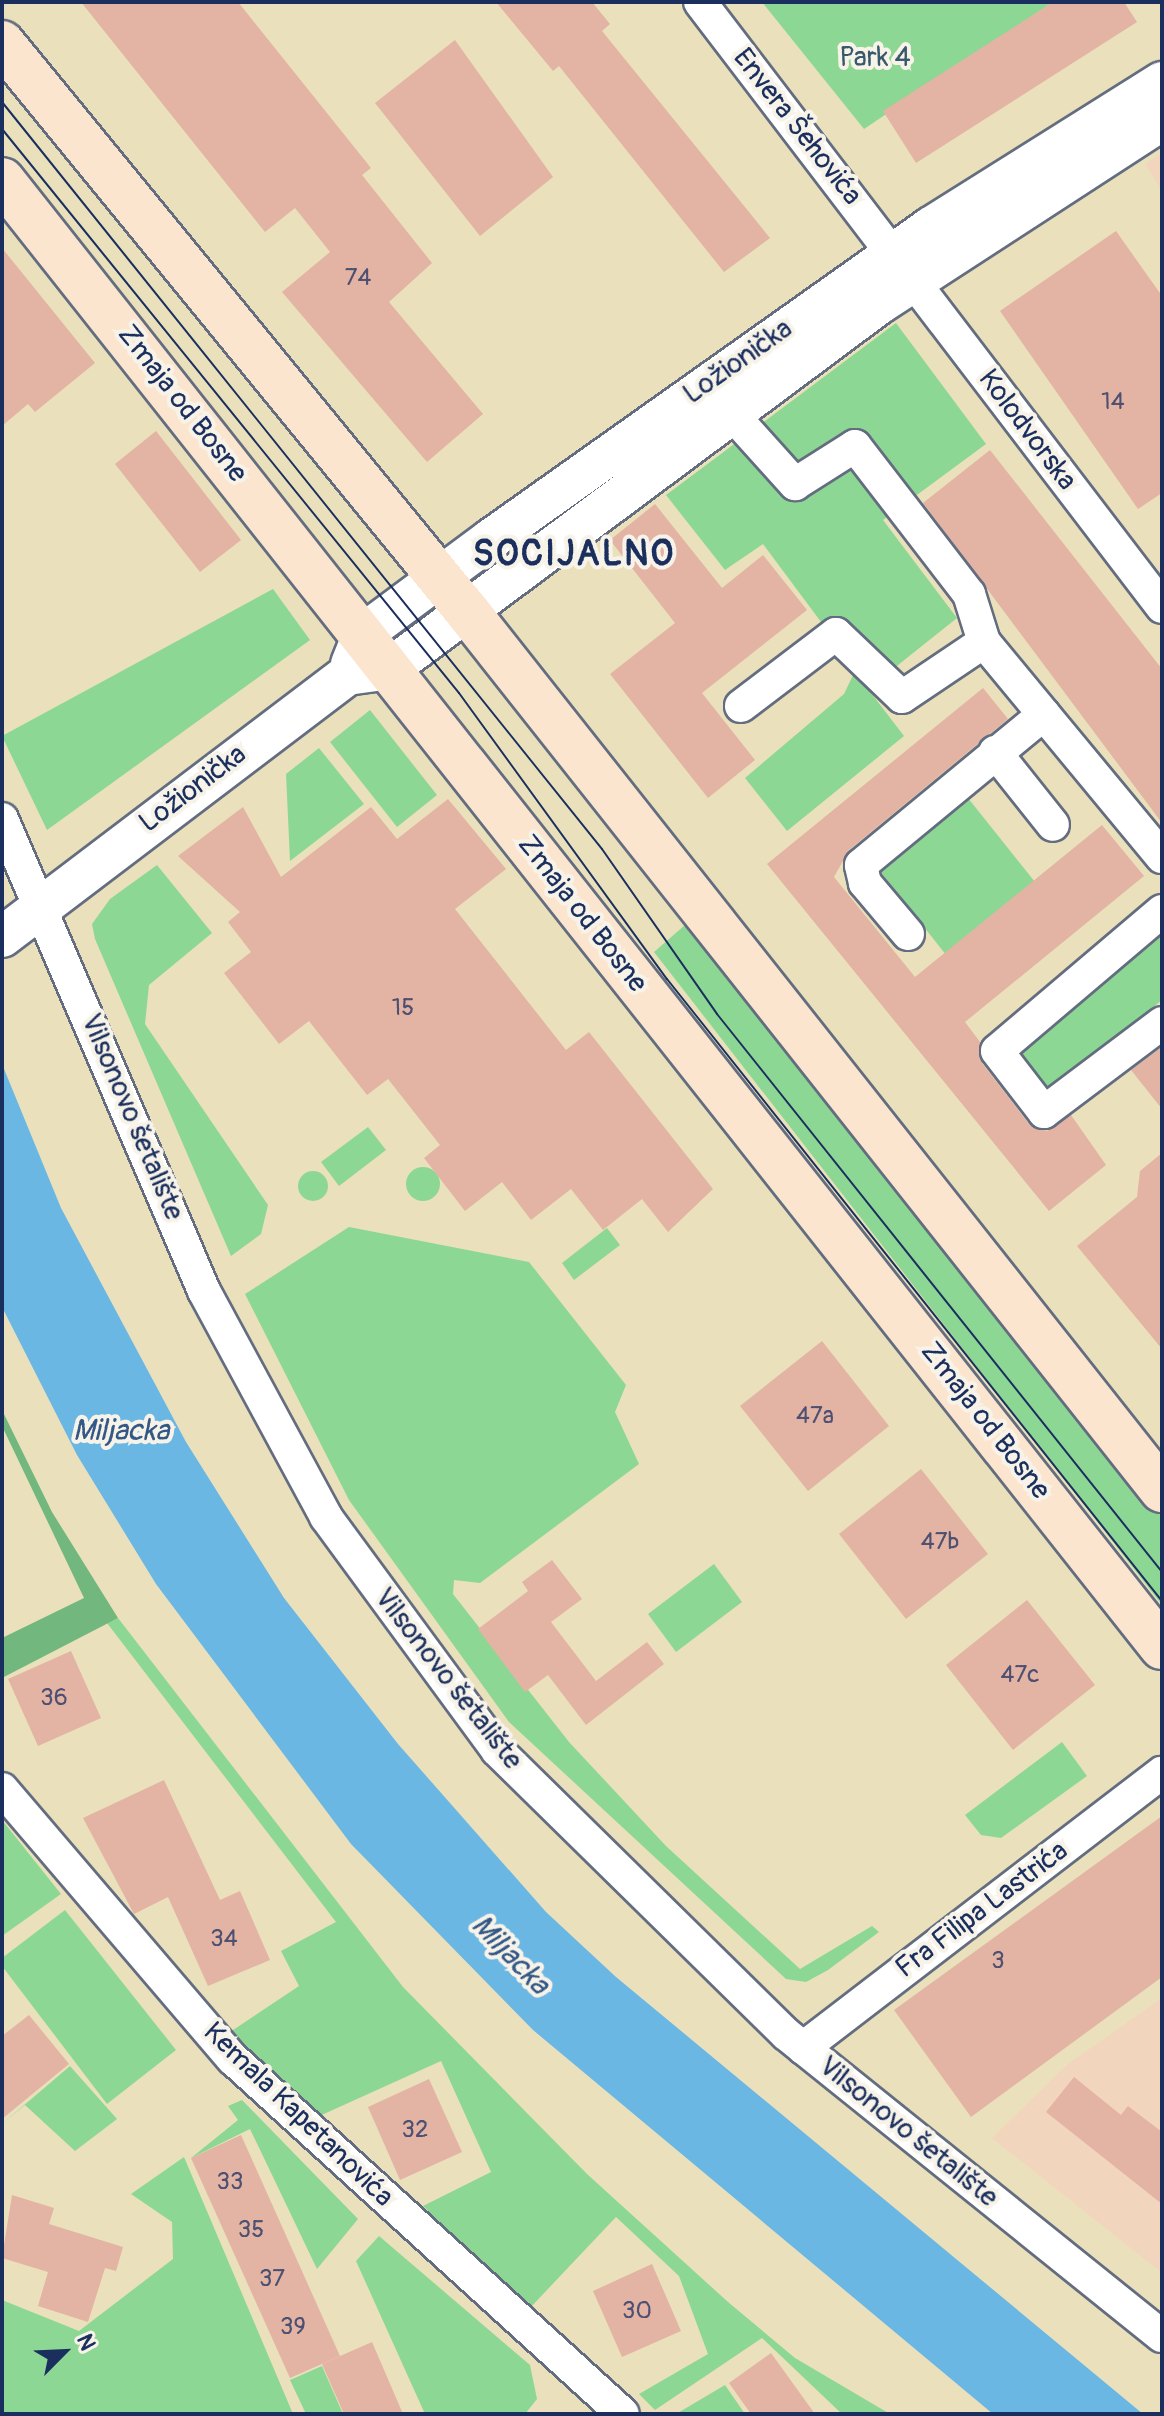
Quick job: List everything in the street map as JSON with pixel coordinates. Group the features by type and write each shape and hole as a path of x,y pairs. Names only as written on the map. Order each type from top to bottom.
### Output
{"main road":[{"path":"2,43 453,594 1162,1490"},
{"name":"Zmaja od Bosne","path":"2,180 1162,1647"}],"street":[{"name":"Envera Šehovića","path":"700,2 903,267"},
{"name":"Ložionička","path":"2,937 347,675 389,669 453,594 1162,82"},
{"name":"Ložionička","path":"363,634 453,594 731,413 903,267 1162,120"},
{"name":"Kolodvorska","path":"903,267 1162,607"},
{"path":"731,413 795,484 855,446 969,594 984,642 1162,857"},
{"path":"347,675 363,634"},
{"path":"741,706 836,634 902,697 984,642"},
{"path":"908,934 865,883 861,865 1044,714"},
{"path":"995,752 1053,825"},
{"name":"Vilsonovo šetalište","path":"2,819 42,906 204,1291 326,1517 497,1750 803,2048 1162,2336"},
{"path":"1162,911 997,1051 1044,1112 1162,1023"},
{"name":"Fra Filipa Lastrića","path":"803,2048 1162,1773"},
{"name":"Kemala Kapetanovića","path":"2,1789 233,2059 623,2414"}],"shaded area":[{"path":"1162,153 1162,191 1145,164"},
{"path":"1162,1998 1162,2273 992,2138 1068,2064"}],"green space":[{"name":"Park 4","path":"762,2 1053,2 864,129"},
{"path":"896,323 986,444 883,520 957,618 868,689 904,736 787,831 745,778 844,694 856,669 763,544 725,570 666,495"},
{"path":"273,589 310,640 47,830 2,736"},
{"path":"370,710 437,795 397,827 330,742"},
{"path":"319,748 364,804 290,861 286,774"},
{"path":"964,793 1043,892 954,965 875,865"},
{"path":"157,865 212,933 149,985 145,1024 268,1205 261,1234 231,1256 95,939 92,924 110,899"},
{"path":"693,918 1162,1508 1162,1605 654,952"},
{"path":"1162,928 1162,1000 1038,1099 1005,1058"},
{"path":"368,1127 386,1150 339,1186 321,1162"},
{"path":"423,1167 435,1172 440,1184 435,1196 423,1201 411,1196 406,1184 411,1172"},
{"path":"313,1171 323,1176 328,1186 323,1196 313,1201 303,1196 298,1186 303,1176"},
{"path":"349,1227 529,1262 626,1385 615,1412 639,1464 480,1583 454,1580 453,1594 569,1742 666,1846 800,1969 872,1926 879,1932 828,1970 806,1982 786,1979 509,1722 349,1500 245,1294"},
{"path":"607,1228 620,1245 574,1280 562,1263"},
{"path":"2,1410 52,1512 118,1618 2,1678 2,1638 84,1598 2,1426"},
{"path":"714,1564 742,1602 676,1652 648,1614"},
{"path":"118,1618 403,1987 587,2174 728,2302 795,2358 890,2414 842,2414 762,2338 655,2410 639,2394 708,2354 679,2276 616,2217 529,2309 423,2206 491,2172 441,2061 315,2118 230,2032 299,1986 281,1951 336,1922 107,1623"},
{"path":"1062,1742 1087,1776 1001,1838 981,1835 965,1815"},
{"path":"2,1820 61,1894 2,1936"},
{"path":"65,1910 176,2050 107,2104 2,1966 2,1958"},
{"path":"70,2066 117,2119 75,2151 25,2105 2,2124"},
{"path":"242,2100 358,2219 317,2269 250,2129 191,2158 238,2120 228,2106"},
{"path":"184,2157 293,2414 2,2414 2,2300 79,2331 173,2259 172,2222 131,2194"},
{"path":"379,2236 530,2365 537,2399 525,2414 425,2414 356,2261"},
{"path":"322,2366 343,2414 306,2414 290,2380"},
{"path":"725,2385 745,2414 676,2414"}],"water":[{"name":"Miljacka","path":"2,1064 61,1208 186,1442 284,1598 398,1744 546,1912 616,1977 1143,2414 993,2414 533,2030 351,1844 156,1584 77,1455 2,1307"}],"building":[{"path":"81,2 238,2 371,168 362,175 432,263 389,302 483,414 427,462 282,292 330,252 295,208 265,232"},
{"path":"496,2 592,2 610,24 602,31 770,238 724,272 559,66 553,71"},
{"path":"1053,2 1124,2 1137,22 916,163 883,111"},
{"path":"455,40 553,177 480,236 375,103"},
{"path":"1116,231 1162,296 1162,493 1138,509 1000,311"},
{"path":"2,248 95,363 35,412 28,404 2,426"},
{"path":"156,431 241,540 200,572 115,464"},
{"path":"990,450 1162,669 1162,823 923,503"},
{"name":"SOCIJALNO","path":"655,504 722,588 763,555 807,610 702,693 755,760 708,798 610,674 675,623 610,540"},
{"path":"983,688 1008,719 849,850 834,877 915,977 1102,825 1144,876 965,1022 980,1042 982,1063 1029,1124 1047,1131 1071,1115 1106,1165 1049,1211 767,864"},
{"path":"448,799 506,869 455,909 566,1050 589,1032 713,1189 668,1232 642,1199 603,1230 571,1189 531,1220 502,1182 465,1211 424,1158 440,1145 388,1079 367,1095 309,1021 279,1044 224,973 251,952 228,922 240,912 178,856 243,807 281,877 371,807 397,839"},
{"path":"1162,1047 1162,1109 1131,1070"},
{"path":"1162,1153 1162,1349 1077,1246 1137,1197 1140,1171"},
{"path":"822,1341 889,1426 808,1491 740,1406"},
{"path":"921,1469 988,1554 906,1619 839,1534"},
{"path":"552,1560 582,1599 551,1622 596,1681 647,1642 664,1664 586,1725 548,1675 525,1692 478,1629 528,1591 522,1582"},
{"path":"1027,1600 1095,1685 1013,1750 946,1665"},
{"path":"71,1651 101,1718 38,1746 8,1679"},
{"path":"164,1780 220,1900 240,1891 270,1960 208,1986 168,1897 134,1914 83,1818"},
{"path":"1162,1816 1162,1977 971,2117 894,2010"},
{"path":"29,2015 69,2064 2,2119 2,2036"},
{"path":"1074,2077 1121,2115 1128,2106 1162,2132 1162,2204 1046,2112"},
{"path":"429,2079 462,2152 400,2180 368,2107"},
{"path":"241,2135 340,2356 290,2378 191,2158"},
{"path":"12,2195 54,2208 49,2224 123,2247 116,2271 105,2268 88,2322 38,2306 48,2272 2,2258"},
{"path":"652,2264 681,2331 622,2357 593,2291"},
{"path":"372,2342 403,2414 344,2414 322,2364"},
{"path":"771,2353 815,2414 751,2414 729,2383"}],"tram line":[{"path":"2,102 602,849 717,1014 1162,1572"},
{"path":"2,129 459,693 667,979 1162,1601"}],"district":[{"name":"SOCIJALNO","path":"574,554"}]}
